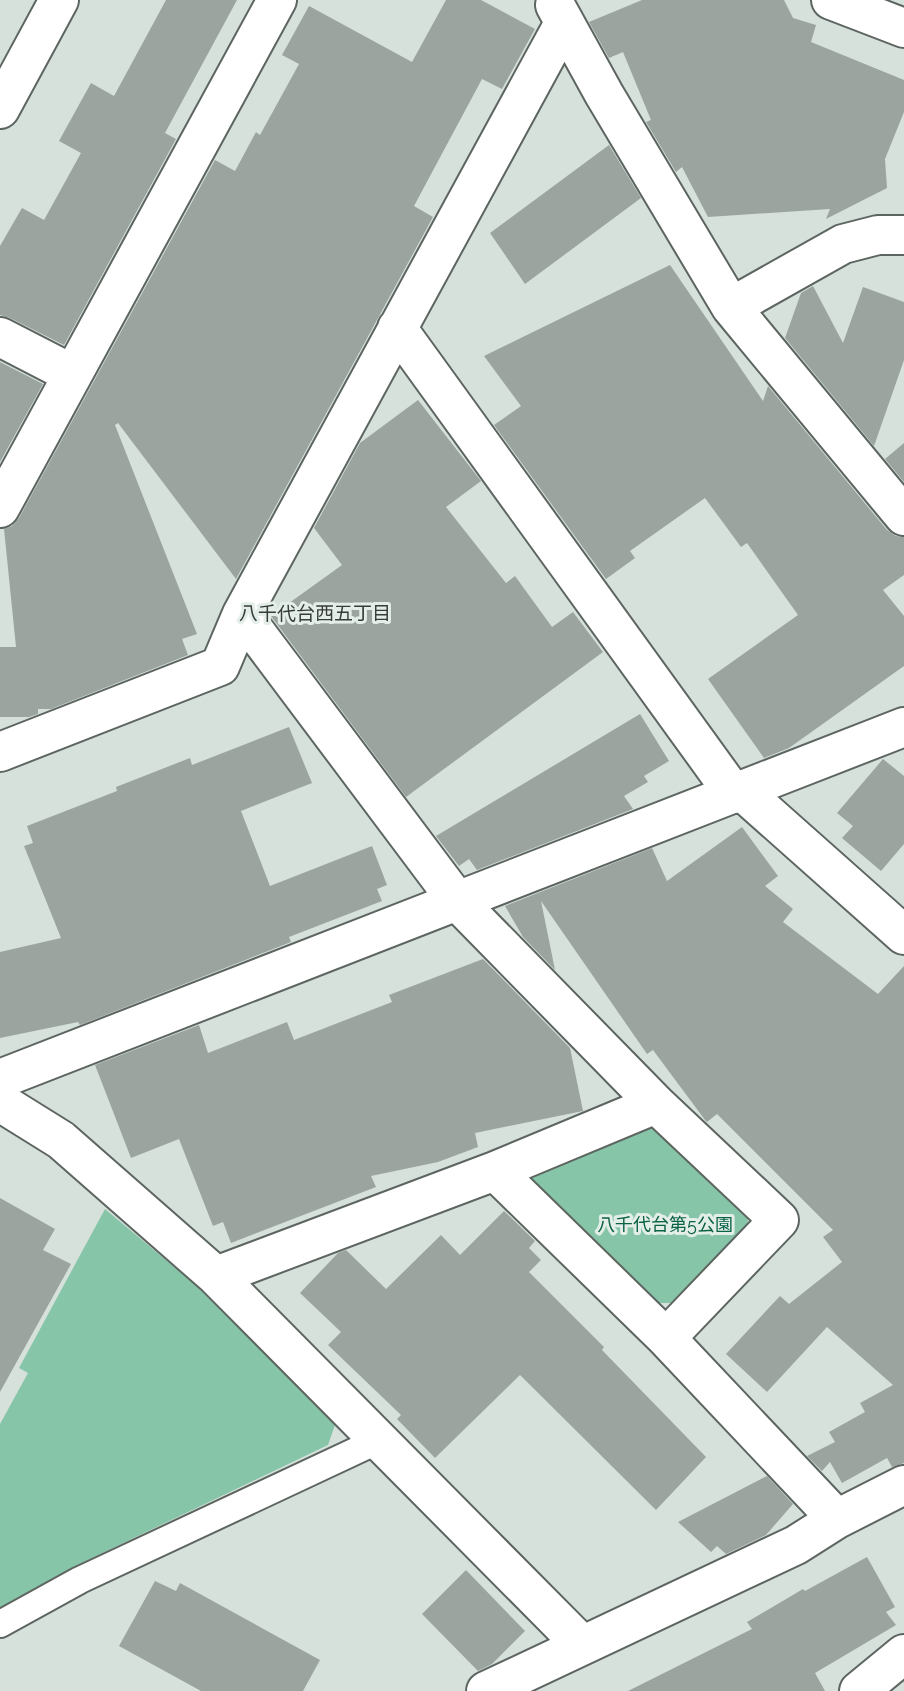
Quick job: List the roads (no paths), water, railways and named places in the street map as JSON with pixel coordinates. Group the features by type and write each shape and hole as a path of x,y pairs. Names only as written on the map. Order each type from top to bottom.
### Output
{"street":[{"path":"0,109 59,0"},
{"path":"0,508 277,0"},
{"path":"831,0 904,28"},
{"path":"558,11 604,94 731,307 904,516"},
{"path":"0,752 220,666 242,614 397,328 558,11"},
{"path":"731,307 843,244 878,235 904,235"},
{"path":"397,328 738,793 904,935"},
{"path":"0,337 72,374"},
{"path":"242,614 458,902 656,1104 779,1220 666,1338"},
{"path":"0,1079 904,727"},
{"path":"0,1102 61,1140 216,1276 582,1645"},
{"path":"216,1276 495,1171 656,1104"},
{"path":"495,1171 666,1338 837,1519"},
{"path":"486,1691 796,1545 837,1519 904,1485"},
{"path":"859,1691 904,1654"}],"lane":[{"path":"0,1624 80,1580 379,1440"}],"district":[{"name":"八千代台西五丁目","path":"315,613"}],"park label":[{"name":"八千代台第5公園","path":"665,1224"}]}
